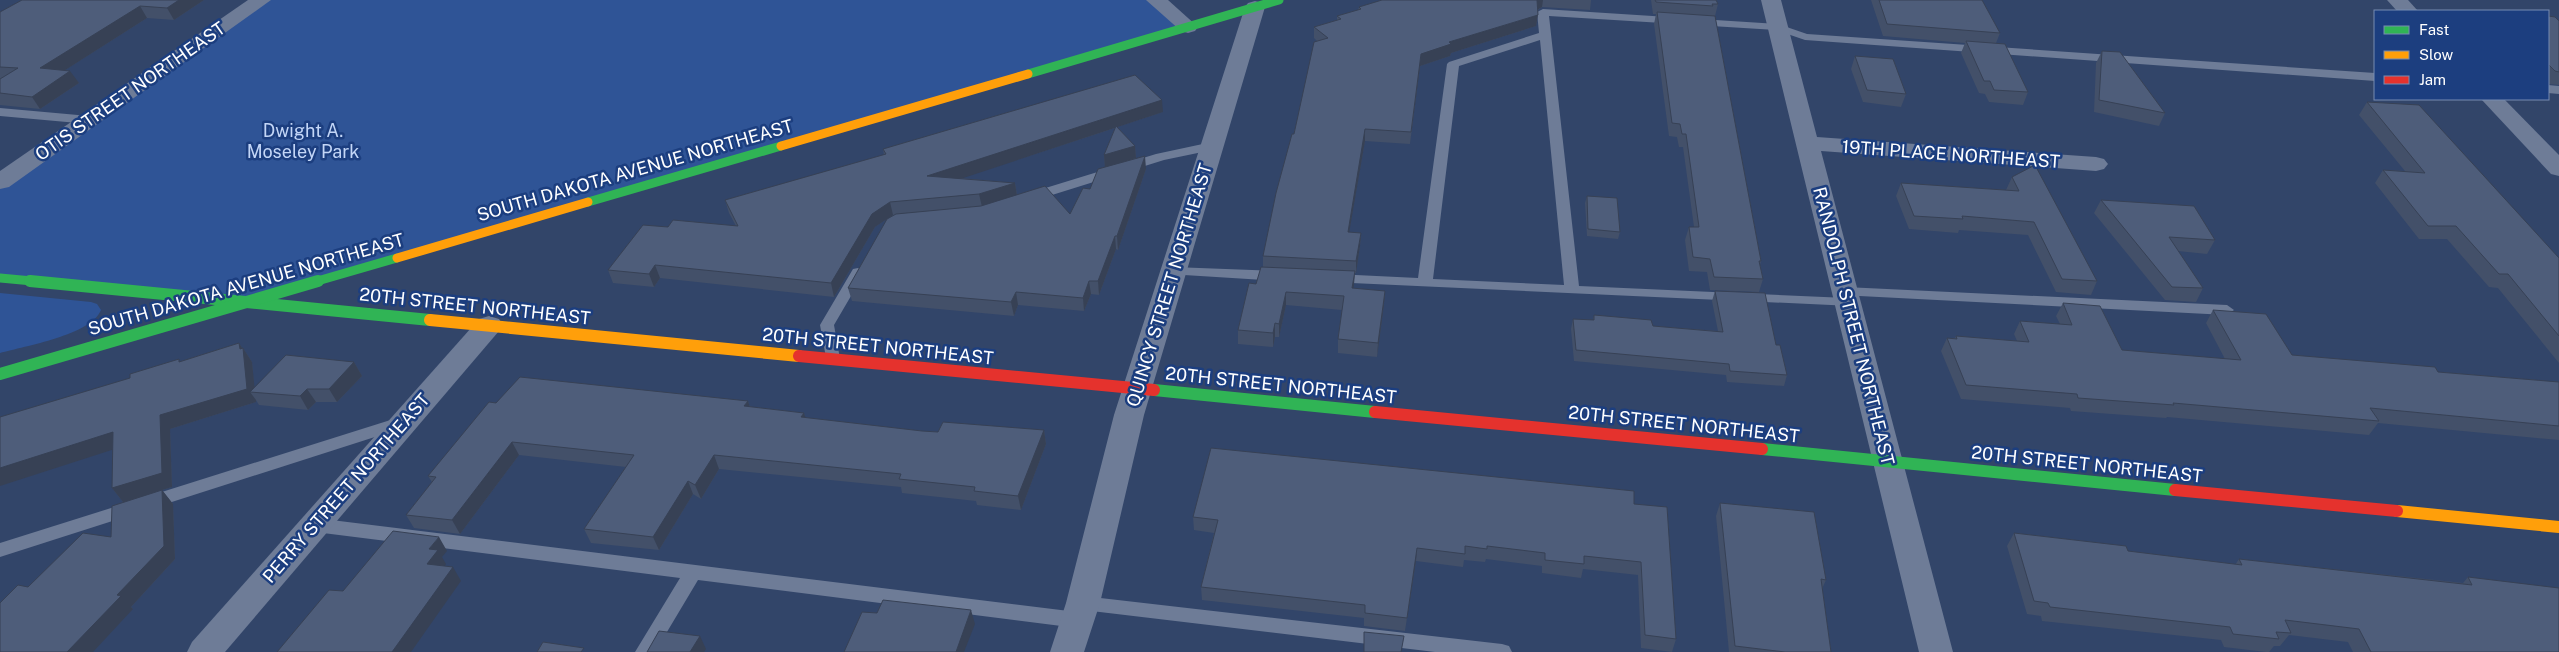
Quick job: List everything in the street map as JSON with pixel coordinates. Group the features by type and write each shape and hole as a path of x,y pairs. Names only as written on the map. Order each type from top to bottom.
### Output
{"street":[{"name":"OTIS STREET NORTHEAST","path":"0,182 261,0"},
{"path":"1156,0 1188,27"},
{"name":"RANDOLPH STREET NORTHEAST","path":"1771,0 1936,652"},
{"path":"2397,0 2407,10"},
{"name":"SOUTH DAKOTA AVENUE NORTHEAST","path":"0,374 1267,4"},
{"name":"QUINCY STREET NORTHEAST","path":"1067,652 1080,611 1137,389 1173,271 1212,146 1267,4"},
{"path":"2493,100 2559,169"},
{"name":"19TH PLACE NORTHEAST","path":"1807,143 2096,164"},
{"name":"20TH STREET NORTHEAST","path":"0,278 2559,527"},
{"name":"PERRY STREET NORTHEAST","path":"204,652 489,325"}],"lane":[{"path":"1572,290 1542,12 1778,27 1805,37 2374,77"},
{"path":"1425,283 1453,64 1545,35"},
{"path":"0,112 89,120"},
{"path":"1016,202 1162,157 1212,146"},
{"path":"832,359 827,325 867,256"},
{"path":"1173,271 1292,277"},
{"path":"1320,278 1572,290 2227,310"},
{"path":"0,550 404,422"},
{"path":"315,525 693,572 1502,652"},
{"path":"645,652 693,572"}],"green space":[{"name":"Dwight A. Moseley Park","path":"261,0 1158,0 1188,27 248,302 0,278 0,182"},
{"path":"0,293 91,302 97,304 101,310 95,319 71,333 0,353"}],"building":[{"path":"22,0 179,0 167,8 140,6 40,68 70,71 32,97 0,93 0,79 18,68 0,67 0,12"},
{"path":"1382,0 1537,0 1538,15 1449,42 1451,44 1421,54 1411,132 1365,129 1348,232 1361,233 1356,261 1263,256 1276,193 1292,134 1294,134 1314,42 1328,38 1314,27 1341,19 1337,16"},
{"path":"1655,0 1716,0 1718,4 1712,4 1713,6 1656,2"},
{"path":"1879,0 1982,0 2000,33 1887,24"},
{"path":"1657,12 1715,16 1763,279 1714,277 1710,259 1693,257 1689,227 1699,227 1686,134 1682,134 1680,124 1672,123"},
{"path":"2549,16 2555,17 2559,21 2559,72 2549,65"},
{"path":"1966,41 2005,44 2028,92 1994,90 1990,81 1984,81"},
{"path":"2102,51 2120,52 2165,113 2099,100"},
{"path":"1855,56 1893,59 1906,94 1867,90"},
{"path":"1135,75 1162,100 927,176 1015,183 979,194 890,202 872,214 831,283 655,265 649,274 608,270 643,225 668,227 673,220 738,226 725,200 886,154 883,149"},
{"path":"2367,102 2419,105 2559,258 2559,336 2508,274 2499,274 2456,226 2428,226 2383,170 2425,173"},
{"path":"1116,126 1135,146 1104,155"},
{"path":"1145,156 1117,236 1115,236 1098,281 1089,281 1083,298 1016,292 1011,302 848,288 887,219 896,214 981,206 1045,186 1070,214 1083,188 1090,189 1098,169"},
{"path":"2035,165 2097,281 2062,279 2034,222 1962,216 1963,219 1914,216 1901,183 2019,191 2012,177"},
{"path":"1587,196 1617,198 1620,232 1588,229"},
{"path":"2101,200 2194,206 2215,240 2169,237 2203,288 2172,287"},
{"path":"1261,267 1355,271 1352,288 1385,291 1378,343 1338,339 1344,296 1286,292 1279,324 1275,323 1273,333 1238,330 1249,283 1256,284"},
{"path":"1715,291 1765,293 1776,345 1780,345 1787,375 1730,371 1729,364 1576,350 1573,319 1594,320 1594,315 1651,320 1653,326 1723,332"},
{"path":"2063,303 2100,306 2122,350 2241,360 2213,310 2266,314 2292,355 2435,367 2438,372 2559,382 2559,426 2370,408 2379,421 2173,403 2174,405 2078,398 2077,394 1966,385 1947,338 1957,339 1956,336 2029,342 2020,321 2072,325"},
{"path":"239,343 240,349 243,348 247,389 160,415 162,473 112,488 113,432 0,468 0,417 130,378 130,374 179,359 179,362"},
{"path":"286,355 354,362 329,389 307,389 300,396 250,392"},
{"path":"520,377 748,401 744,406 804,413 801,417 922,431 938,432 943,422 1044,430 1018,496 974,491 975,487 899,479 901,474 714,455 695,485 688,481 653,537 584,529 634,455 512,442 452,520 406,515 436,477 428,476 489,402 496,403"},
{"path":"1211,448 1634,491 1634,504 1667,507 1676,639 1645,635 1641,562 1584,556 1584,564 1545,560 1545,553 1487,546 1487,549 1465,546 1465,554 1417,548 1407,618 1365,613 1365,605 1201,587 1218,520 1193,517"},
{"path":"162,490 164,546 117,595 121,596 67,652 0,652 0,603 18,585 28,587 83,533 111,537 112,506"},
{"path":"1720,503 1814,512 1826,580 1821,579 1831,652 1785,652 1735,646"},
{"path":"393,531 439,537 429,549 438,550 427,564 453,567 392,652 277,652 329,590 343,591"},
{"path":"2014,533 2126,546 2128,551 2242,565 2239,559 2472,585 2468,577 2559,588 2559,652 2371,652 2359,629 2285,620 2291,633 2276,632 2279,639 2233,634 2230,627 2050,607 2048,603 2034,601"},
{"path":"883,600 971,610 956,652 844,652 862,612 877,613"},
{"path":"659,631 700,636 690,652 647,652"},
{"path":"1364,632 1404,636 1401,652 1364,652"},
{"path":"543,642 584,648 581,652 537,652"}],"traffic: fast":[{"path":"1028,74 1279,0"},
{"path":"588,202 781,146"},
{"path":"0,374 397,258"},
{"path":"0,278 430,320"},
{"path":"1154,390 1375,412"},
{"path":"1762,449 2175,490"}],"traffic: slow":[{"path":"781,146 1028,74"},
{"path":"397,258 588,202"},
{"path":"430,320 799,356"},
{"path":"2397,511 2559,527"}],"traffic: jam":[{"path":"799,356 1154,390"},
{"path":"1375,412 1762,449"},
{"path":"2175,490 2397,511"}]}
